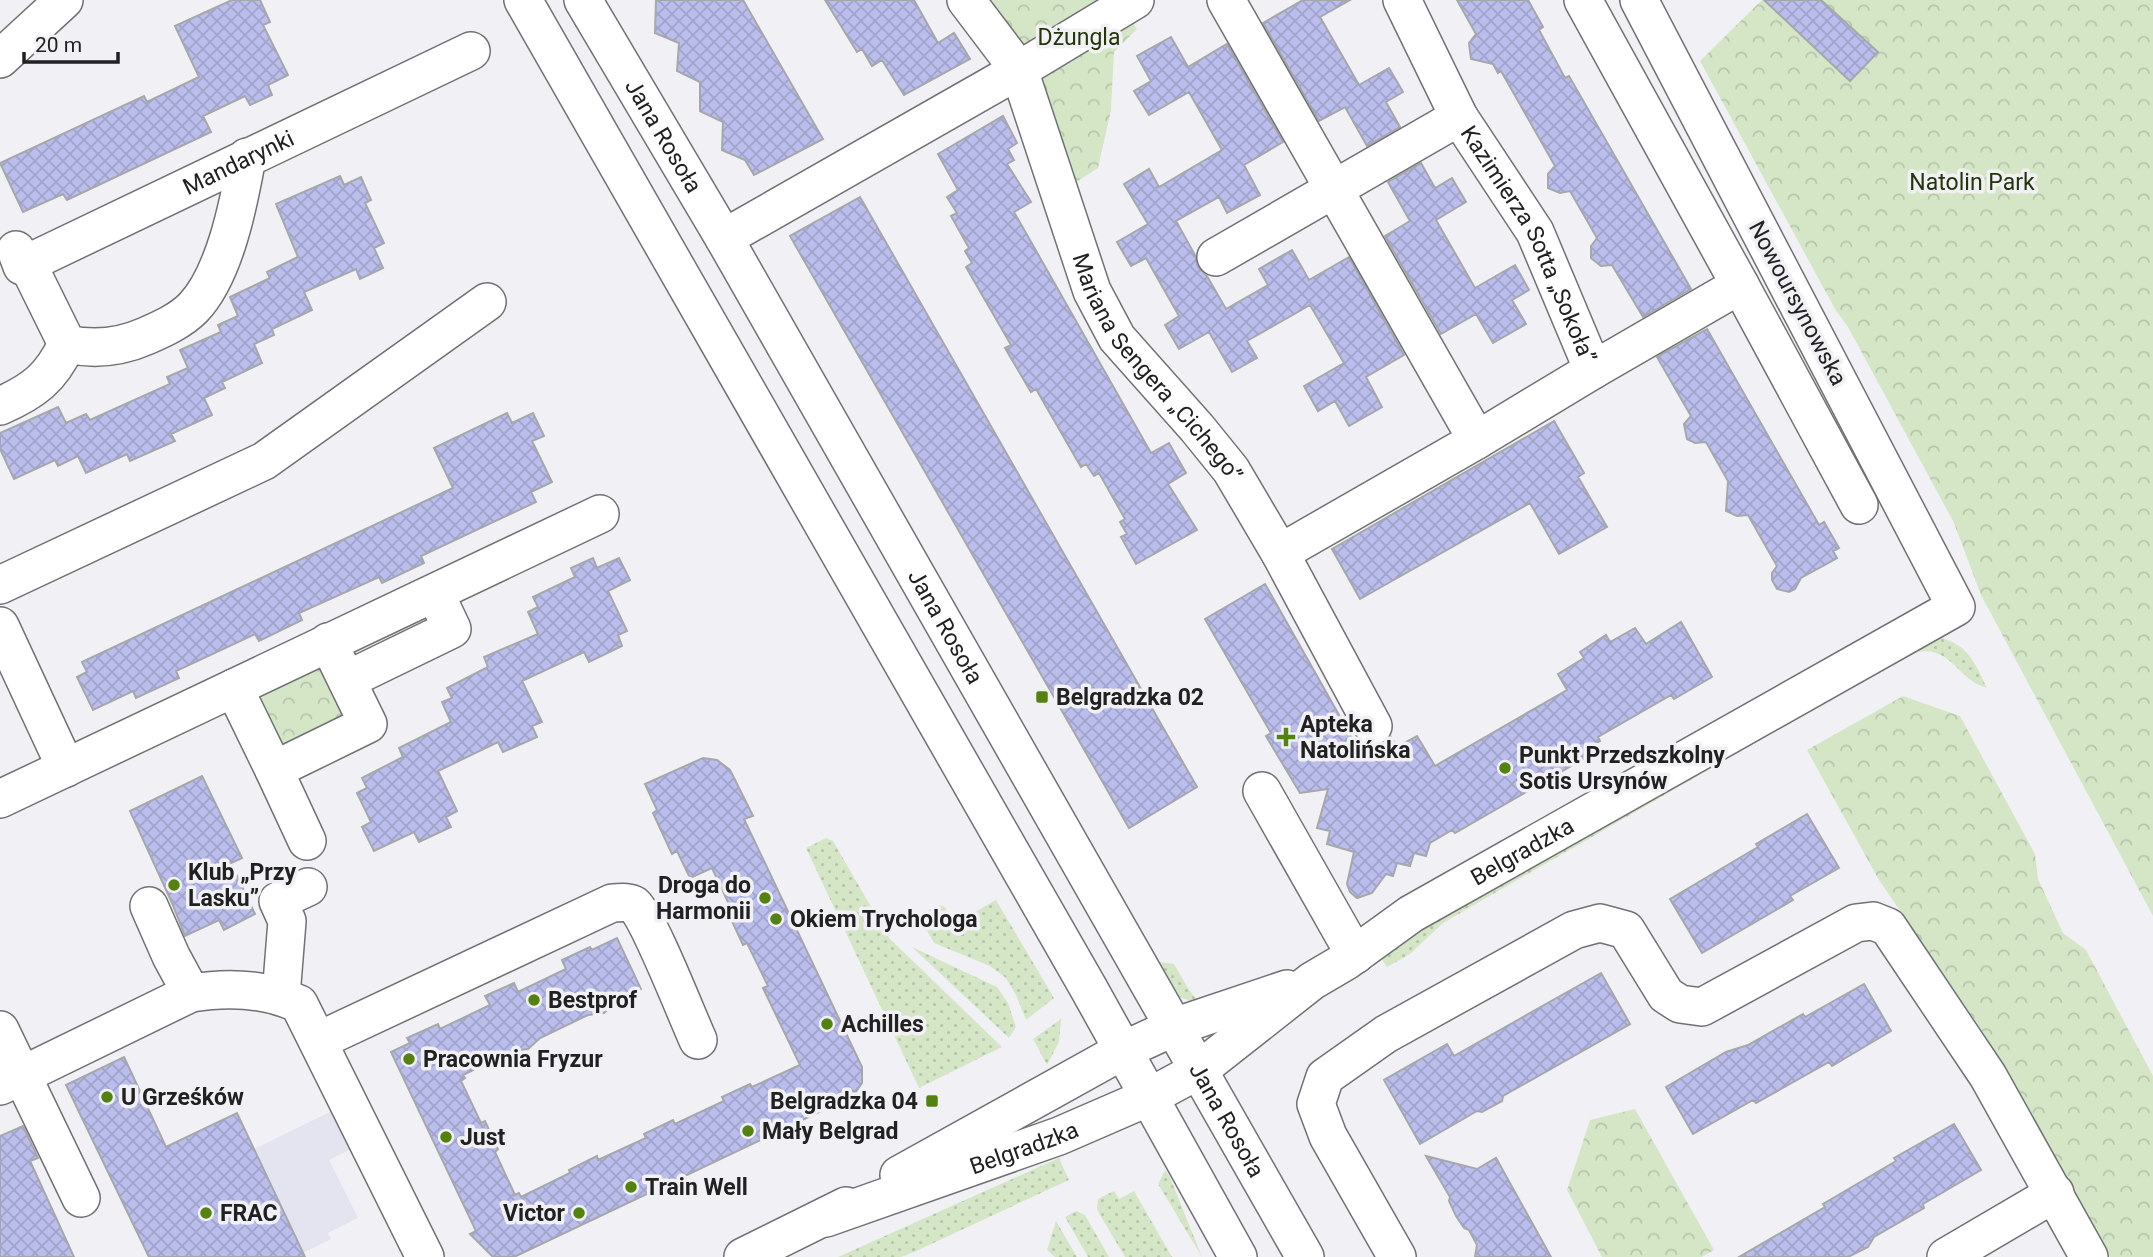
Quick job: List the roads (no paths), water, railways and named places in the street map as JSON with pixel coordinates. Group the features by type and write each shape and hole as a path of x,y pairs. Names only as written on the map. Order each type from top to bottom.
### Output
{"street":[{"path":"0,59 64,0"},
{"path":"523,0 1238,1257"},
{"name":"Jana Rosoła","path":"583,0 724,238 1305,1257"},
{"name":"Mariana Sengera „Cichego”","path":"966,0 1019,70 1092,291 1117,338 1231,470 1280,553 1373,726"},
{"path":"724,238 1019,70 1135,0"},
{"path":"1226,0 1477,440"},
{"name":"Kazimierza Sotta „Sokoła”","path":"1280,553 1593,370 1535,232 1459,117 1402,0"},
{"path":"1583,0 1859,505"},
{"name":"Nowoursynowska","path":"1639,0 1956,607"},
{"name":"Mandarynki","path":"67,344 22,257 247,158 471,51"},
{"path":"1216,257 1459,117"},
{"path":"0,406 38,386 52,372 67,344 104,348 140,339 176,321 193,308 206,290 231,232 247,158"},
{"path":"1593,370 1740,285"},
{"path":"0,585 264,461 487,302"},
{"path":"0,799 600,514"},
{"path":"347,680 452,629 435,593"},
{"name":"Belgradzka","path":"825,1218 1048,1140 1149,1097 1199,1070 1312,981 1356,955 1411,914 1956,607"},
{"path":"0,626 66,768"},
{"path":"274,770 368,724 328,642"},
{"path":"234,688 307,841"},
{"path":"1262,791 1356,955"},
{"path":"281,996 286,921 278,901 308,887"},
{"path":"318,1041 612,903 628,902 635,906 649,929 698,1040"},
{"path":"149,906 191,993"},
{"path":"1397,1257 1328,1136 1316,1104 1325,1077 1394,1029 1574,930 1600,923 1626,930 1666,995 1680,1004 1702,1007 1856,923 1873,921 1888,928 1988,1076 2090,1257"},
{"name":"Belgradzka","path":"743,1257 825,1218 952,1144 1122,1051 1174,1027 1312,981"},
{"path":"11,1081 191,993 221,988 281,996 299,1004 425,1257"},
{"path":"0,1030 11,1081 82,1198"},
{"path":"1946,1257 2055,1193"}],"place":[{"name":"Belgradzka 02","path":"1042,697"},
{"name":"Apteka Natolińska","path":"1286,737"},
{"name":"Punkt Przedszkolny Sotis Ursynów","path":"1505,768"},
{"name":"Klub „Przy Lasku”","path":"174,885"},
{"name":"Droga do Harmonii","path":"765,898"},
{"name":"Okiem Trychologa","path":"776,919"},
{"name":"Bestprof","path":"534,1000"},
{"name":"Achilles","path":"827,1024"},
{"name":"Pracownia Fryzur","path":"409,1059"},
{"name":"U Grześków","path":"107,1097"},
{"name":"Belgradzka 04","path":"932,1101"},
{"name":"Mały Belgrad","path":"748,1131"},
{"name":"Just","path":"446,1137"},
{"name":"Train Well","path":"631,1187"},
{"name":"FRAC","path":"206,1213"},
{"name":"Victor","path":"579,1213"}],"park label":[{"name":"Dżungla","path":"1079,37"},
{"name":"Natolin Park","path":"1972,182"}]}
